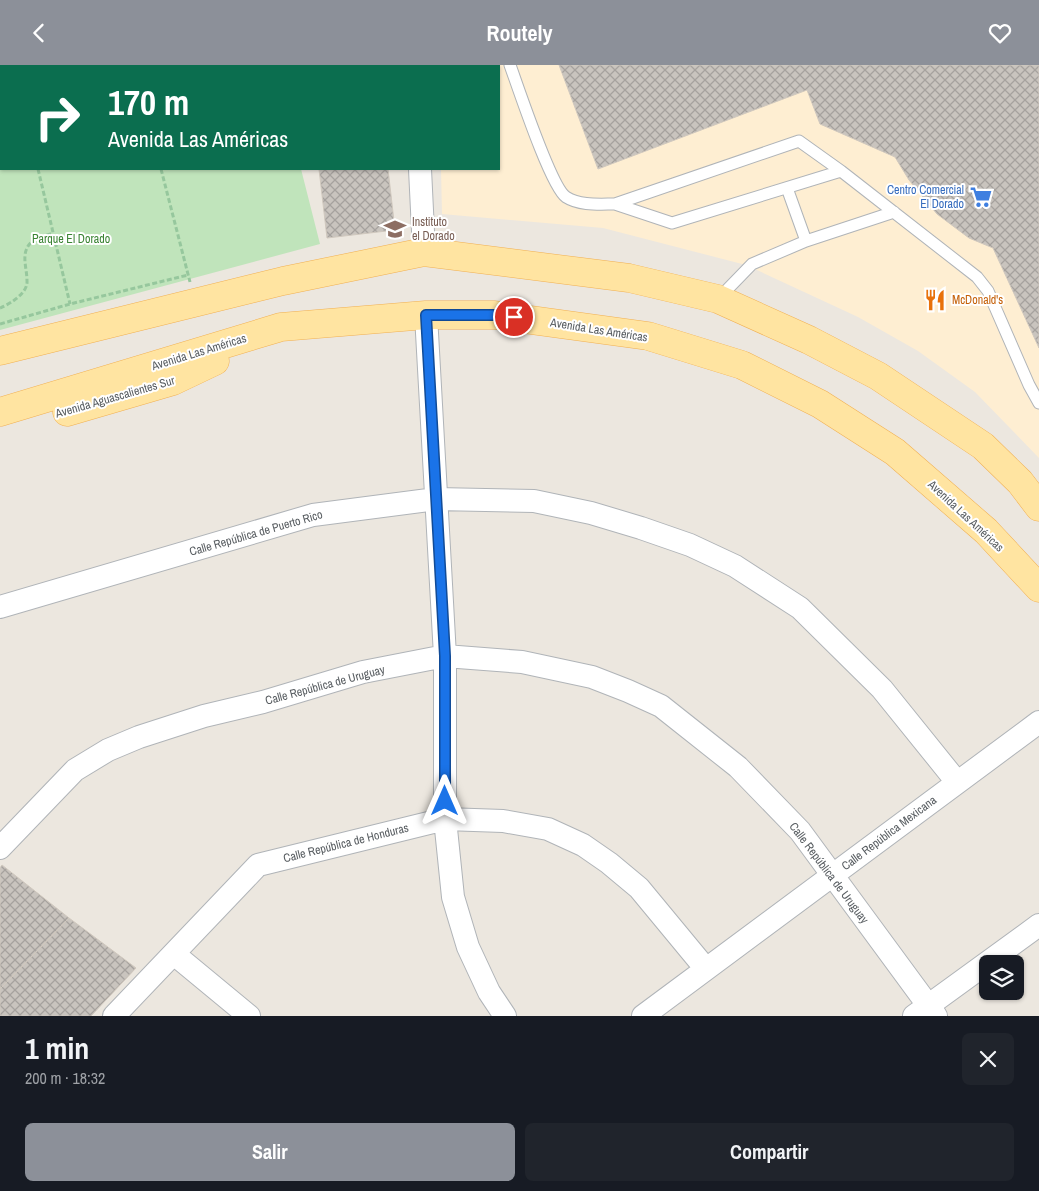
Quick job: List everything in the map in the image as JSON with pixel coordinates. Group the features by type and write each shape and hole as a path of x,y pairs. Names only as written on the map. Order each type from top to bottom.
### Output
{"main road":[{"path":"0,351 283,281 424,252 629,277 718,299 809,340 878,376 983,446 1020,482 1039,507"},
{"name":"Avenida Las Américas","path":"0,412 281,327 426,315 495,315 648,336 742,365 820,404 895,453 986,531 1039,588"},
{"name":"Avenida Aguascalientes Sur","path":"0,431 173,381 281,327"}],"street":[{"path":"420,170 424,252"},
{"path":"426,315 445,656 445,819 454,897 468,947 489,992 505,1016"},
{"name":"Calle República de Puerto Rico","path":"0,607 313,515 436,499 534,501 590,513 690,545 735,566 800,608 882,689 957,782"},
{"name":"Calle República de Uruguay","path":"0,847 75,770 108,750 139,737 204,716 263,702 363,672 445,656 522,662 592,677 661,706 738,767 800,831 926,1012"},
{"name":"Calle República Mexicana","path":"643,1016 1039,721"},
{"name":"Calle República de Honduras","path":"114,1016 258,865 445,819 503,821 548,829 583,845 640,888 706,969"},
{"path":"926,1012 1039,925"},
{"path":"174,954 249,1016"}],"lane":[{"path":"510,65 551,175 565,196 588,204 616,204 672,223 841,171"},
{"path":"616,204 799,141 841,171 977,277 988,291 1029,385 1039,403"},
{"path":"787,187 806,241"},
{"path":"718,299 752,264 806,241 894,212"}],"path":[{"path":"38,170 70,304"},
{"path":"161,170 195,303"},
{"path":"0,308 22,294 28,283 24,257 28,247 35,240 53,233"},
{"path":"0,324 70,304 188,275"}],"shaded area":[{"name":"Centro Comercial El Dorado","path":"500,65 1039,65 1039,458 975,392 918,351 858,317 746,265 603,228 442,214 441,170 500,170"}],"green space":[{"name":"Parque El Dorado","path":"0,170 301,170 320,244 0,330"}],"building":[{"name":"Centro Comercial El Dorado","path":"559,65 1039,65 1039,348 993,248 969,238 937,214 909,180 895,157 820,124 807,90 598,169"},
{"path":"319,170 388,170 395,230 327,238"},
{"path":"2,865 69,918 0,989 0,868"},
{"path":"69,918 136,968 91,1016 0,1016 0,989"}],"place":[{"name":"Centro Comercial El Dorado","path":"981,197"},
{"name":"Instituto el Dorado","path":"395,229"},
{"name":"McDonald's","path":"935,300"}],"route":[{"path":"445,801 445,656 426,315 495,315 514,317"}]}
